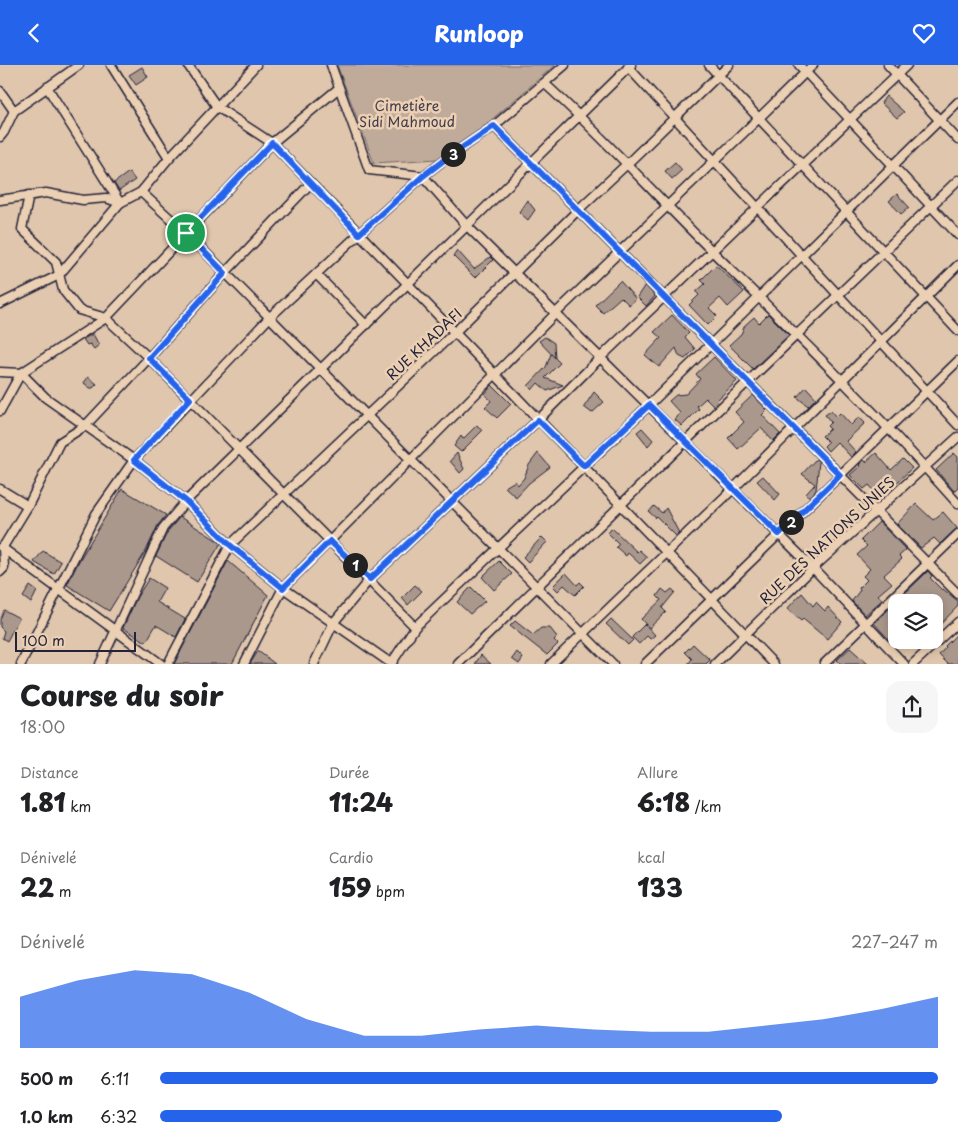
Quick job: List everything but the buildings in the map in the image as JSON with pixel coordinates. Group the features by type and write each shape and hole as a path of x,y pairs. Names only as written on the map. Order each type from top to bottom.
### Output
{"street":[{"path":"0,137 14,111 79,65"},
{"path":"111,65 169,158"},
{"path":"188,65 217,107 272,143 774,664"},
{"path":"0,304 59,275 120,203 141,192 169,158 256,65"},
{"path":"330,65 369,170 423,176 466,225 813,568 904,664"},
{"path":"21,664 96,514 134,460 269,318 359,234 423,176 494,126 565,65"},
{"path":"709,65 958,331"},
{"name":"RUE KHADAFI","path":"168,664 230,545 454,333 578,210 729,65"},
{"path":"799,65 958,235"},
{"path":"244,664 283,588 556,313 813,65"},
{"path":"888,65 958,140"},
{"path":"314,664 334,622 370,579 907,65"},
{"path":"100,664 163,528 186,501 629,66 714,161 958,425"},
{"path":"544,83 580,115 712,251 797,334 925,466 958,504"},
{"path":"47,87 120,203"},
{"path":"0,411 21,373 106,318 272,143 339,88"},
{"path":"0,91 14,111"},
{"path":"0,372 21,373 46,398 134,460 186,501 230,545 283,588 334,622 391,664 416,627 649,405 958,102"},
{"path":"494,126 958,594"},
{"path":"458,664 622,506 686,441 958,180"},
{"path":"0,572 4,568 1,547 28,507 60,442 85,426 225,273 310,184"},
{"path":"141,192 186,233 613,664"},
{"path":"0,201 46,193 83,200 106,198 120,203"},
{"path":"29,195 22,229 56,263 63,291 79,310 106,318 149,358 416,627"},
{"path":"551,664 734,489 958,265"},
{"path":"316,274 366,325"},
{"path":"645,664 958,361"},
{"name":"RUE DES NATIONS UNIES","path":"715,664 813,568 958,437"},
{"path":"0,489 28,507"},
{"path":"824,664 958,534"},
{"path":"1,547 161,664"},
{"path":"913,664 958,622"}],"green space":[{"name":"Cimetière Sidi Mahmoud","path":"337,65 555,65 467,141 438,159 374,163"}],"route":[{"path":"494,126 840,475 779,534 649,405 584,466 538,420 370,579 330,541 283,588 230,545 186,501 134,460 190,399 149,358 225,273 186,233 272,143 359,234 423,176 494,126"}]}
